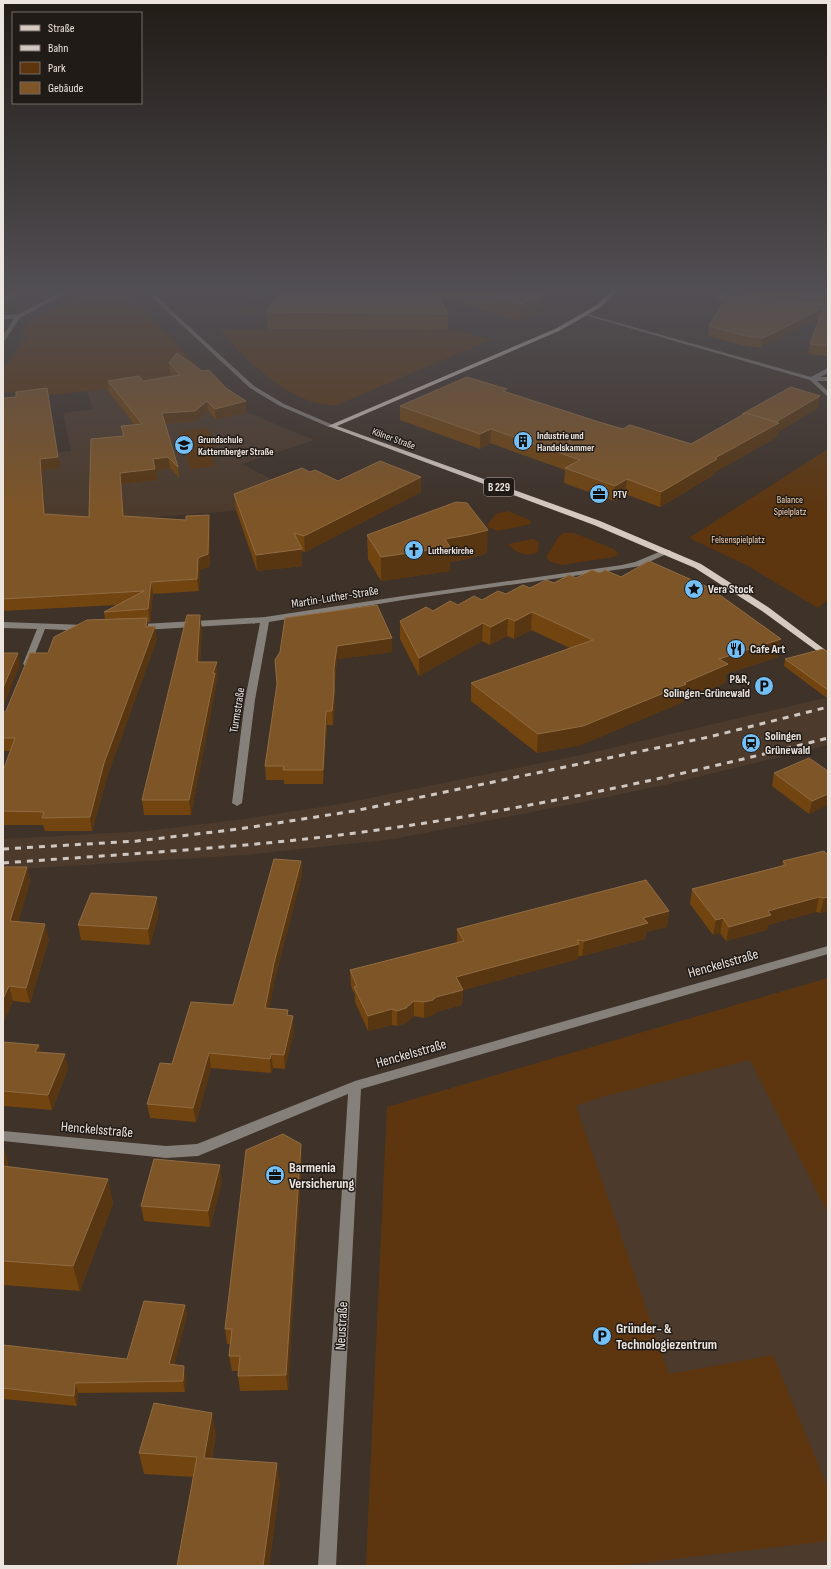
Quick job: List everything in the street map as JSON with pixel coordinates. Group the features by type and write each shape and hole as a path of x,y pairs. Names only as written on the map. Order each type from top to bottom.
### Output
{"main road":[{"path":"331,426 479,363"},
{"name":"Kölner Straße","path":"331,426 597,523 667,552"},
{"name":"B 229","path":"667,552 698,566 716,577 765,609 828,656"}],"street":[{"name":"Kölner Straße","path":"225,363 252,387 282,405 331,426"},
{"path":"757,363 812,379 828,380"},
{"path":"812,379 828,370"},
{"path":"812,379 828,395"},
{"name":"Martin-Luther-Straße","path":"134,628 265,620 403,598 622,567 637,564 667,552"},
{"name":"Turmstraße","path":"237,803 250,700 265,620"},
{"path":"3,624 95,629"},
{"path":"22,676 42,627"},
{"name":"Henckelsstraße","path":"3,1136 171,1152 198,1150 355,1086 828,950"},
{"name":"Neustraße","path":"327,1566 355,1086"}],"shaded area":[{"name":"Grundschule Katternberger Straße","path":"106,389 247,412 314,440 242,464 277,482 273,495 233,511 141,518 21,521 3,458 71,451 63,413 93,409 87,391"},
{"path":"825,698 828,700 828,745 669,784 583,802 394,839 245,855 3,870 3,839 146,831 244,819 340,804 581,755"},
{"name":"Gründer- & Technologiezentrum","path":"828,978 828,1566 366,1566 387,1107"}],"green space":[{"path":"8,363 194,363 206,376 109,392 106,389 19,398 17,392 3,393 3,370"},
{"path":"252,363 435,363 337,405 321,404 305,399 272,380"},
{"path":"208,428 216,450 210,451 215,466 190,469 180,431"},
{"path":"828,449 828,600 818,608 748,566 689,538"},
{"path":"508,511 530,520 531,524 498,531 488,527 487,525 496,514"},
{"path":"563,533 574,533 614,549 619,554 614,557 562,565 551,562 546,557 559,536"},
{"path":"532,539 539,542 538,552 530,555 522,554 514,550 508,544"},
{"name":"Gründer- & Technologiezentrum","path":"828,978 828,1214 750,1060 601,1097 576,1106 669,1374 773,1355 828,1488 828,1541 615,1566 366,1566 387,1107"}],"building":[{"path":"169,363 191,363 202,371 209,370 226,388 246,401 215,409 207,401 195,411 162,413 178,467 168,457 153,459 155,469 120,473 123,516 186,520 186,516 209,515 208,554 198,558 197,579 151,582 148,609 104,612 144,591 3,599 3,398 16,397 16,392 47,388 58,457 40,459 44,514 89,517 91,439 124,436 121,426 142,424 108,381 139,376 143,381 180,375"},
{"path":"467,377 507,389 503,391 599,422 623,429 630,425 691,444 746,413 779,423 715,458 717,459 661,492 627,479 615,486 565,468 580,460 491,429 480,434 400,406"},
{"path":"791,387 820,396 776,422 746,413 742,414"},
{"path":"380,461 421,477 304,536 294,533 302,549 256,555 234,494 302,468 310,472 315,470 338,481"},
{"path":"456,502 467,503 488,530 445,539 450,547 381,557 367,535"},
{"path":"649,561 710,588 781,639 719,659 728,664 684,683 686,684 583,726 538,734 471,683 593,640 532,612 515,621 508,618 491,627 483,623 419,658 400,621 426,607 433,611 450,601 458,605 474,596 482,600 498,591 506,594 523,585 530,588 546,580 554,583 569,575 576,578 592,570 600,573 605,570 621,577"},
{"path":"377,605 392,638 337,646 334,668 332,711 326,711 323,770 283,770 284,766 265,766 277,684 275,660 280,652 285,618"},
{"path":"187,615 200,615 197,662 217,662 213,673 215,673 189,800 142,800"},
{"path":"147,618 146,627 155,626 104,763 90,817 42,818 44,812 3,811 3,771 15,738 3,738 3,713 6,711 30,653 48,653 54,637 87,620"},
{"path":"823,649 828,652 828,690 785,659"},
{"path":"3,653 18,653 3,688"},
{"path":"809,758 828,771 828,794 812,801 774,773"},
{"path":"824,851 828,855 828,897 819,897 768,911 771,915 729,927 723,918 716,920 692,889 786,865 783,861"},
{"path":"274,859 301,861 274,963 265,1008 288,1010 287,1015 293,1016 284,1055 271,1054 270,1059 209,1053 193,1108 147,1104 160,1063 172,1064 191,1002 233,1005"},
{"path":"3,867 27,867 10,921 45,924 26,988 9,986 3,999"},
{"path":"646,880 669,911 643,918 648,923 584,941 577,940 579,944 456,977 463,990 436,997 433,1000 424,1002 414,1001 406,1008 397,1011 392,1009 368,1016 354,987 357,986 350,970 464,941 457,929"},
{"path":"91,893 157,897 148,929 78,925"},
{"path":"3,1042 39,1045 35,1052 65,1054 48,1095 3,1091"},
{"path":"283,1134 301,1144 286,1375 238,1376 240,1356 229,1356 232,1329 225,1329 246,1150"},
{"path":"154,1159 220,1165 208,1211 141,1206"},
{"path":"3,1166 108,1179 73,1266 3,1261"},
{"path":"144,1301 185,1305 169,1364 184,1366 183,1381 75,1383 74,1396 3,1388 3,1345 127,1359"},
{"path":"154,1403 212,1413 204,1458 277,1463 263,1566 177,1566 197,1457 139,1453"}],"railway":[{"path":"3,849 137,841 239,829 354,811 709,737 828,707"},
{"path":"3,863 183,850 318,838 422,824 597,792 828,738"}],"place":[{"name":"Industrie und Handelskammer","path":"523,441"},
{"name":"Grundschule Katternberger Straße","path":"184,445"},
{"name":"PTV","path":"599,494"},
{"name":"Lutherkirche","path":"414,550"},
{"name":"Vera Stock","path":"694,589"},
{"name":"Cafe Art","path":"736,649"},
{"name":"P&R, Solingen-Grünewald","path":"764,686"},
{"name":"Solingen Grünewald","path":"751,743"},
{"name":"Barmenia Versicherung","path":"275,1175"},
{"name":"Gründer- & Technologiezentrum","path":"602,1336"}],"park label":[{"name":"Balance Spielplatz","path":"790,504"},
{"name":"Felsenspielplatz","path":"738,539"}]}
